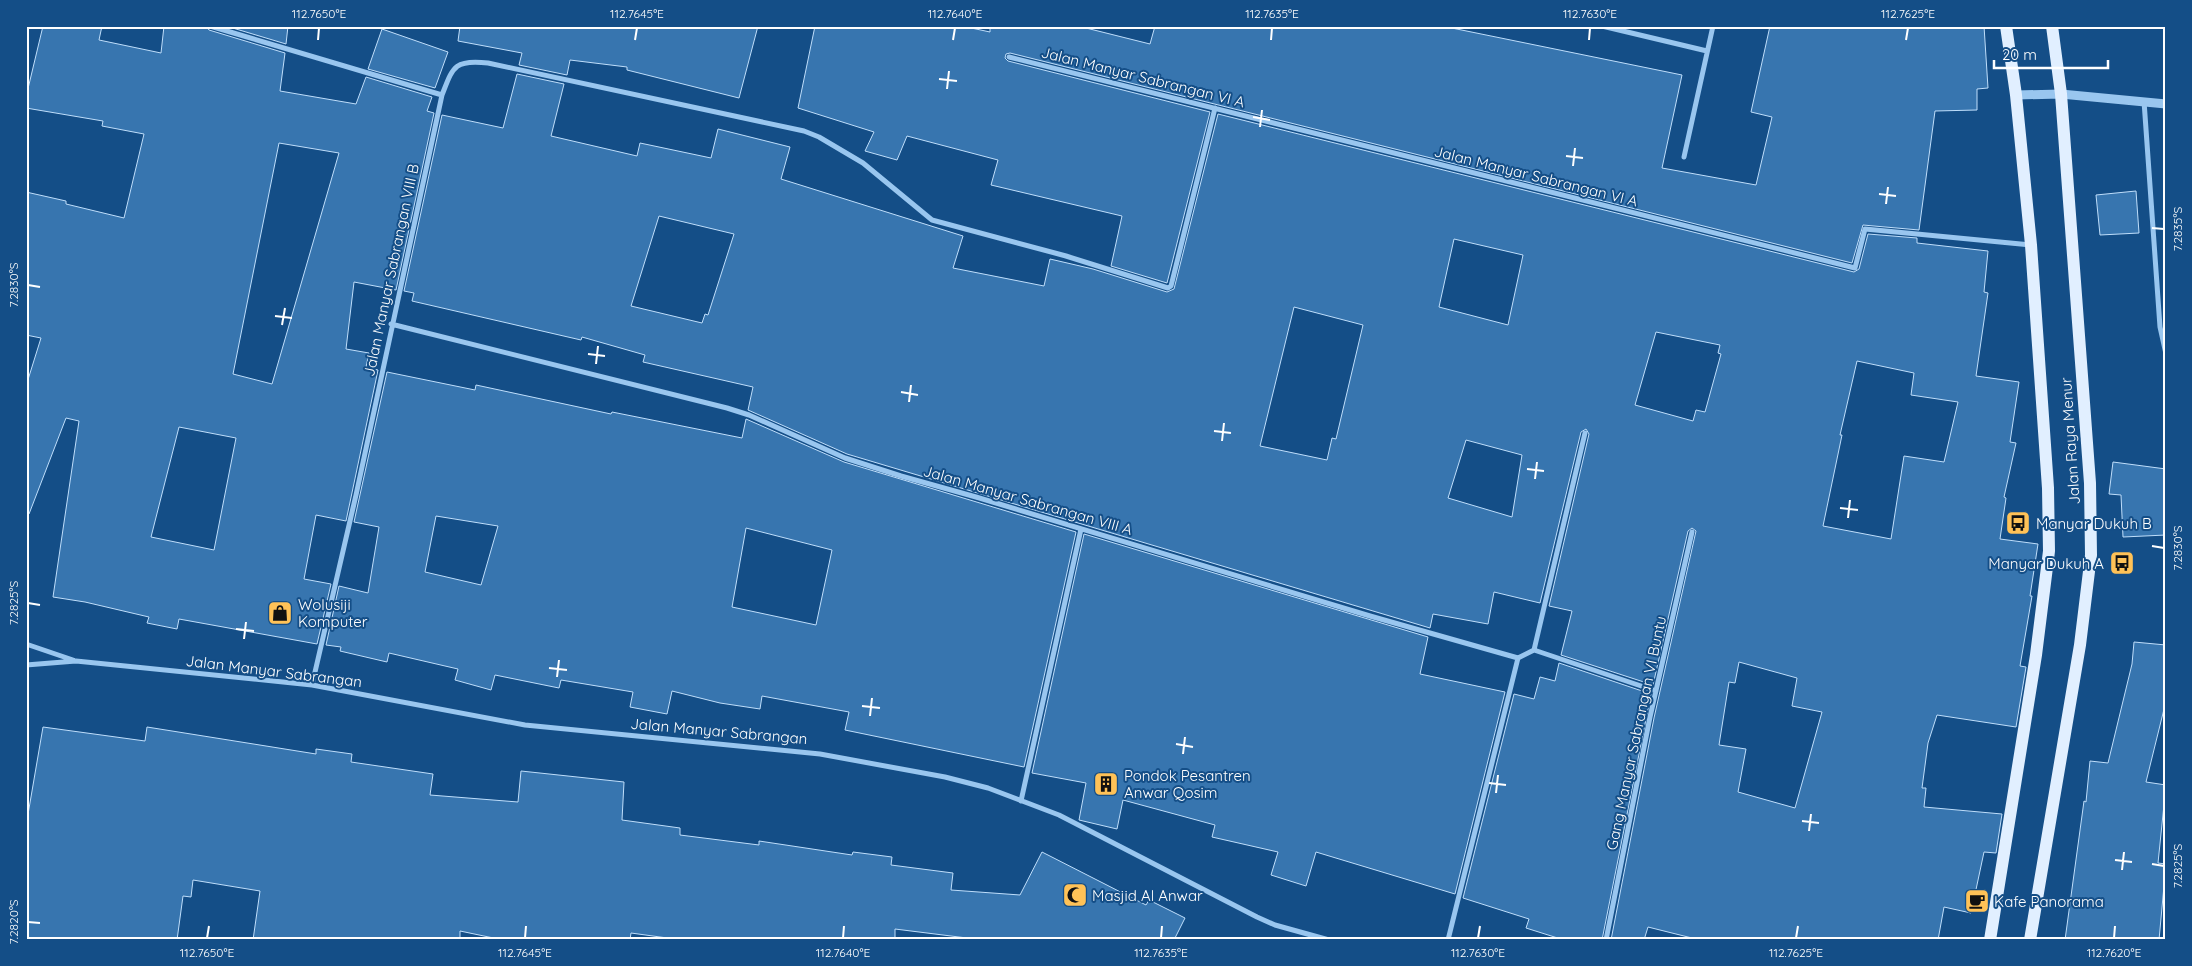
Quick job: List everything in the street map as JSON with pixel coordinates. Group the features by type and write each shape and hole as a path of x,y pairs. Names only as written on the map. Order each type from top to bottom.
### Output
{"main road":[{"name":"Jalan Raya Menur","path":"1990,940 2036,655 2049,551 2047,479 2031,246 2016,95 2006,26"},
{"name":"Jalan Raya Menur","path":"2030,940 2080,646 2091,555 2090,483 2061,94 2052,26"}],"street":[{"path":"26,30 27,26"},
{"path":"210,26 442,96"},
{"path":"1602,26 1707,51"},
{"path":"1684,157 1713,26"},
{"name":"Jalan Manyar Sabrangan VI A","path":"1009,57 1855,268 1865,229 2031,246"},
{"name":"Jalan Manyar Sabrangan VIII B","path":"312,685 356,496 391,324 442,96 452,69 463,64 478,62 804,131 863,163 922,214 932,220 1066,256 1168,288 1171,286 1215,108"},
{"path":"2016,95 2061,94 2166,104"},
{"path":"2144,102 2160,327 2166,354"},
{"name":"Jalan Manyar Sabrangan VIII A","path":"391,324 742,412 844,458 901,476 976,496 1370,616 1518,658"},
{"path":"1534,650 1585,432"},
{"path":"1021,801 1081,528"},
{"name":"Gang Manyar Sabrangan VI Buntu","path":"1606,940 1656,691 1692,532"},
{"path":"26,644 76,661"},
{"path":"1448,940 1518,658 1534,650 1656,691"},
{"path":"26,665 76,661"},
{"name":"Jalan Manyar Sabrangan","path":"76,661 312,685 525,725 820,754 945,777 988,788 1059,816 1257,917 1275,925 1329,940"}],"building":[{"path":"43,26 102,26 99,40 161,53 164,26 206,26 209,30 285,53 280,91 356,104 366,77 432,97 427,111 434,113 396,290 354,282 346,349 369,353 366,367 378,370 346,521 316,515 304,579 331,584 317,644 179,619 177,629 147,623 149,617 85,602 53,597 79,421 66,418 29,514 26,514 26,386 41,338 26,335 26,192 66,201 66,204 124,218 144,134 102,126 103,121 26,108 26,97","holes":["279,143 339,153 272,384 233,374","179,427 236,438 214,550 151,537"]},
{"path":"226,26 288,26 286,44"},
{"path":"460,26 758,26 739,98 627,70 627,67 570,60 567,75 519,65 522,53 458,41"},
{"path":"815,26 962,26 990,32 990,26 1078,26 1150,44 1155,26 1442,26 1682,75 1662,168 1756,185 1772,117 1751,112 1770,26 1984,26 1988,88 1977,89 1977,110 1935,111 1919,230 1863,225 1852,263 1010,53 1006,54 1005,58 1008,61 1210,112 1167,283 1111,266 1122,216 991,185 998,160 907,136 897,160 865,151 874,132 798,108"},
{"path":"382,29 448,52 435,88 368,69"},
{"path":"517,74 564,84 551,136 637,156 640,143 711,158 718,129 790,147 781,179 963,236 953,268 1044,286 1050,259 1093,269 1167,292 1174,289 1218,114 1854,272 1859,269 1868,234 1917,238 1917,243 1988,251 1984,292 1988,293 1976,376 2019,382 2010,442 2016,443 2004,497 2006,498 2000,539 2038,544 2030,596 2032,596 2020,666 2026,667 2016,727 1937,715 1928,743 1922,788 1926,788 1924,807 2002,814 1996,853 1984,852 1971,913 1944,907 1938,940 1700,940 1648,927 1644,940 1611,940 1654,718 1696,531 1692,528 1688,531 1653,685 1561,655 1572,611 1549,606 1589,434 1586,429 1581,432 1540,603 1494,592 1488,624 1433,614 1430,628 847,454 748,410 753,387 643,362 645,355 582,337 581,340 412,301 414,293 404,291 442,115 503,128","holes":["659,216 734,234 708,315 705,314 702,323 631,306","1454,239 1523,255 1508,325 1439,307","1294,307 1363,325 1336,439 1332,438 1327,460 1260,446","1656,332 1720,345 1718,353 1721,354 1705,412 1696,410 1693,421 1635,405","1857,361 1914,373 1911,395 1958,402 1944,462 1904,456 1891,539 1823,526 1842,435 1840,435","1466,440 1522,455 1512,517 1448,498","1739,662 1797,678 1792,706 1822,712 1795,808 1738,792 1746,749 1719,745 1729,682 1735,683"]},
{"path":"2136,191 2139,233 2100,235 2096,195"},
{"path":"387,372 475,390 476,385 611,414 612,412 742,438 746,419 844,462 1076,532 1024,767 845,730 849,712 762,696 760,709 720,703 672,691 667,714 630,707 633,692 561,680 559,688 495,675 491,690 455,680 458,669 389,653 387,662 340,651 341,647 326,645 339,586 368,593 379,527 354,522","holes":["436,516 498,526 481,585 425,572","746,528 832,550 816,625 732,607"]},
{"path":"2113,462 2166,469 2166,535 2123,537 2121,495 2109,494"},
{"path":"1084,534 1428,637 1420,674 1505,692 1455,894 1316,852 1306,886 1271,875 1278,852 1212,837 1215,825 1123,800 1117,829 1079,820 1086,783 1032,773"},
{"path":"2134,642 2166,645 2166,701 2146,782 2166,785 2158,863 2166,864 2159,940 2065,940 2084,801 2086,802 2090,761 2108,763 2132,664"},
{"path":"1559,663 1651,694 1602,940 1564,940 1526,928 1529,919 1463,898 1514,694 1534,699 1540,677 1555,681"},
{"path":"43,727 145,741 147,727 316,754 316,749 352,754 351,762 433,774 430,795 518,802 521,771 624,782 622,820 680,828 680,835 759,845 759,841 852,855 853,852 892,857 891,865 953,873 951,890 1020,895 1042,852 1146,905 1149,900 1185,918 1174,940 983,940 895,929 895,940 682,940 631,933 630,940 503,940 460,931 460,940 253,940 260,891 193,880 191,897 183,896 177,940 26,940 26,826"}],"place":[{"name":"Manyar Dukuh B","path":"2018,523"},
{"name":"Manyar Dukuh A","path":"2122,563"},
{"name":"Wolusiji Komputer","path":"280,613"},
{"name":"Pondok Pesantren Anwar Qosim","path":"1106,784"},
{"name":"Masjid Al Anwar","path":"1075,895"},
{"name":"Kafe Panorama","path":"1977,901"}]}
